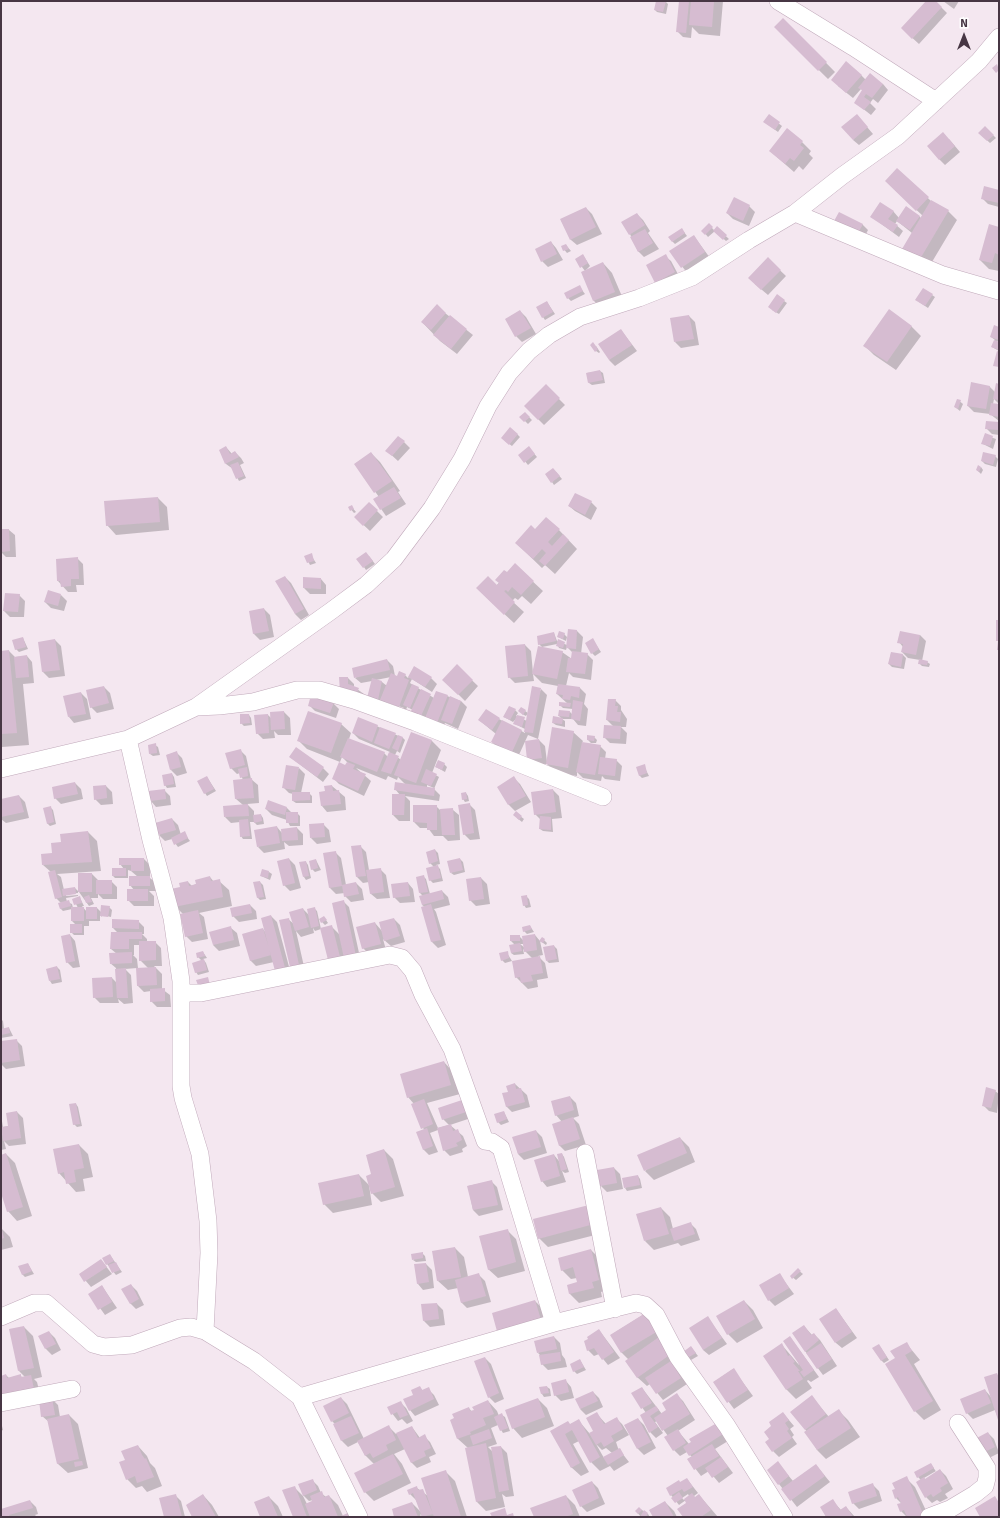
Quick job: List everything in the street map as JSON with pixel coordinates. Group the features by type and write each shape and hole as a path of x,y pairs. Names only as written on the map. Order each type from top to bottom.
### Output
{"street":[{"path":"778,1 853,47 936,102"},
{"path":"1,769 128,738 196,706 332,611 366,585 394,559 432,508 462,459 488,406 510,373 530,351 549,335 580,318 692,278 749,240 795,213 842,176 898,136 979,61 999,36"},
{"path":"795,213 944,275 999,290"},
{"path":"196,706 253,702 297,690 319,690 354,700 415,722 603,797"},
{"path":"128,738 151,840 172,918 181,981 181,1086 183,1098 200,1154 208,1220 209,1252 205,1331"},
{"path":"181,994 201,993 390,955 402,958 414,971 423,995 452,1049 485,1141 492,1142 501,1148 554,1323"},
{"path":"585,1153 615,1309"},
{"path":"1,1317 34,1303 46,1303 93,1344 104,1347 132,1345 180,1328 192,1327 205,1331 254,1361 300,1396 359,1517"},
{"path":"300,1396 554,1323 636,1303 645,1305 656,1315 678,1357 727,1426 784,1517"},
{"path":"1,1403 72,1389"},
{"path":"929,1517 950,1509 985,1486 987,1468 958,1423"}],"building":[{"path":"656,1 666,1 663,12 654,10"},
{"path":"679,1 689,1 686,33 676,32"},
{"path":"691,1 714,1 712,27 689,25"},
{"path":"926,1 936,1 942,7 912,39 901,28"},
{"path":"783,18 827,62 818,71 774,27"},
{"path":"846,61 862,75 846,93 831,80"},
{"path":"997,64 999,70 996,73 992,68"},
{"path":"870,73 883,84 872,98 866,94 864,97 871,102 864,110 854,103 862,90 858,88"},
{"path":"769,114 780,122 775,130 763,122"},
{"path":"857,114 868,127 853,140 841,127"},
{"path":"985,126 994,135 987,141 978,133"},
{"path":"787,128 803,141 800,145 804,148 794,161 790,158 785,164 769,151"},
{"path":"943,132 955,146 939,160 927,146"},
{"path":"897,168 929,197 916,211 885,181"},
{"path":"984,186 999,190 999,203 981,199"},
{"path":"734,197 750,205 743,221 726,213"},
{"path":"931,200 949,210 920,259 902,249"},
{"path":"880,202 894,211 888,219 898,225 893,232 870,217"},
{"path":"906,206 920,216 910,230 896,221"},
{"path":"586,207 596,227 570,240 560,219"},
{"path":"839,212 863,224 858,233 834,221"},
{"path":"637,213 645,225 629,235 621,222"},
{"path":"709,223 713,227 705,235 701,231"},
{"path":"989,224 999,227 999,255 995,253 992,263 979,260"},
{"path":"717,226 727,235 723,240 713,231"},
{"path":"682,228 685,233 672,242 668,237"},
{"path":"645,229 653,243 638,252 630,237"},
{"path":"694,235 705,252 681,268 669,251"},
{"path":"551,241 557,254 541,262 535,249"},
{"path":"566,244 569,249 563,251 561,246"},
{"path":"583,254 588,263 580,268 575,259"},
{"path":"666,254 675,272 655,283 646,265"},
{"path":"768,257 781,270 761,290 748,278"},
{"path":"603,262 615,292 593,301 581,272"},
{"path":"580,285 583,291 567,299 564,293"},
{"path":"923,288 933,294 925,306 915,300"},
{"path":"777,294 785,300 776,313 768,307"},
{"path":"547,301 553,312 542,318 536,307"},
{"path":"437,304 446,313 431,330 421,322"},
{"path":"889,309 912,326 887,362 863,346"},
{"path":"520,310 531,328 515,337 505,319"},
{"path":"450,315 467,329 451,349 433,335"},
{"path":"689,315 694,339 674,342 670,318"},
{"path":"994,325 999,327 999,340 990,337"},
{"path":"621,329 632,345 609,360 598,344"},
{"path":"994,340 999,342 999,350 991,347"},
{"path":"593,342 598,349 595,352 590,345"},
{"path":"997,351 999,352 999,367 993,366"},
{"path":"600,370 603,380 588,383 586,373"},
{"path":"971,382 990,386 986,409 967,406"},
{"path":"996,383 999,384 999,400 993,399"},
{"path":"546,384 560,398 538,420 524,406"},
{"path":"957,399 961,400 958,409 954,407"},
{"path":"991,403 999,404 999,417 989,415"},
{"path":"525,412 530,417 524,422 519,417"},
{"path":"986,421 999,422 999,430 985,429"},
{"path":"510,427 518,434 509,445 501,438"},
{"path":"985,433 993,436 990,446 981,444"},
{"path":"398,436 405,441 392,456 385,451"},
{"path":"226,446 230,454 235,451 239,457 225,464 219,450"},
{"path":"529,446 535,454 524,463 518,455"},
{"path":"371,452 392,481 374,493 354,464"},
{"path":"983,452 996,455 993,465 981,461"},
{"path":"238,462 244,476 236,479 230,465"},
{"path":"978,465 981,467 979,472 976,470"},
{"path":"553,468 560,476 551,483 545,474"},
{"path":"394,487 401,498 380,510 373,499"},
{"path":"575,493 592,501 585,515 568,506"},
{"path":"158,497 160,522 106,526 104,501"},
{"path":"369,502 378,510 363,526 354,517"},
{"path":"352,505 354,509 350,511 348,507"},
{"path":"546,517 560,529 548,542 552,546 563,534 569,540 545,566 539,561 546,553 542,549 533,559 515,543 531,525 535,529"},
{"path":"1,529 9,529 10,551 1,552"},
{"path":"366,552 373,561 363,568 356,559"},
{"path":"312,553 314,561 307,563 304,556"},
{"path":"78,557 79,579 71,579 71,586 61,587 60,581 57,581 56,559"},
{"path":"515,563 534,581 521,595 512,587 508,592 506,590 504,591 515,602 504,615 476,588 488,576 497,585 499,583 495,580 504,570 507,572"},
{"path":"285,576 304,609 295,614 275,581"},
{"path":"303,577 321,578 321,589 303,588"},
{"path":"48,590 61,594 58,606 44,602"},
{"path":"5,593 20,594 18,612 3,611"},
{"path":"264,608 269,631 253,634 249,611"},
{"path":"996,620 999,620 999,650 997,650 998,641 996,641"},
{"path":"568,629 577,630 576,649 566,648"},
{"path":"559,631 565,633 563,639 557,637"},
{"path":"900,631 920,635 916,655 901,652 903,644 897,643"},
{"path":"554,632 556,641 538,645 537,636"},
{"path":"23,637 26,647 15,650 12,640"},
{"path":"593,638 599,649 591,654 585,643"},
{"path":"55,639 60,670 42,672 38,642"},
{"path":"558,639 565,642 563,648 556,646"},
{"path":"525,644 528,676 508,678 505,646"},
{"path":"538,646 563,651 557,679 532,674"},
{"path":"9,650 17,733 1,734 1,651"},
{"path":"572,651 588,653 585,674 566,672 568,658 571,658"},
{"path":"891,652 903,654 901,667 888,664"},
{"path":"27,655 29,677 16,678 14,657"},
{"path":"387,659 390,670 354,678 352,668"},
{"path":"919,659 928,661 927,665 918,664"},
{"path":"457,664 473,680 458,695 442,680"},
{"path":"414,666 432,677 425,687 408,677"},
{"path":"399,671 406,674 404,678 409,680 399,707 380,700 391,673 397,676"},
{"path":"339,677 348,677 348,684 359,688 355,697 340,692"},
{"path":"372,678 382,681 378,700 367,698"},
{"path":"412,684 419,687 410,708 403,705"},
{"path":"558,684 580,687 579,698 571,696 570,700 562,699 563,695 556,694"},
{"path":"104,686 109,703 90,708 86,690"},
{"path":"532,686 541,688 533,733 524,732"},
{"path":"421,689 431,694 421,716 411,711"},
{"path":"436,691 448,695 437,723 425,718"},
{"path":"81,692 86,714 68,717 63,696"},
{"path":"311,695 334,702 330,713 308,706"},
{"path":"450,696 461,701 452,724 441,720"},
{"path":"608,699 616,699 615,706 618,706 617,712 621,712 620,722 606,720"},
{"path":"573,700 583,702 580,721 571,719"},
{"path":"559,702 571,703 570,707 559,706"},
{"path":"509,706 516,709 510,720 503,717"},
{"path":"521,707 526,710 523,715 518,711"},
{"path":"486,709 500,718 492,730 478,720"},
{"path":"559,710 570,711 569,717 558,716"},
{"path":"284,711 285,729 271,730 270,712"},
{"path":"308,711 342,723 331,753 297,741"},
{"path":"240,714 249,714 250,723 240,724"},
{"path":"268,714 269,733 256,734 254,715"},
{"path":"517,715 525,717 522,727 513,724"},
{"path":"553,716 563,718 562,724 552,723"},
{"path":"358,717 378,725 372,742 352,733"},
{"path":"502,720 522,730 512,752 491,742"},
{"path":"604,725 621,726 620,739 603,738"},
{"path":"380,727 396,733 389,749 374,743"},
{"path":"552,727 574,731 568,768 546,764"},
{"path":"411,732 432,740 416,783 394,775"},
{"path":"398,735 403,737 398,751 392,748"},
{"path":"587,735 595,736 594,741 587,740"},
{"path":"348,738 385,752 377,772 340,757"},
{"path":"539,739 542,758 527,760 525,741"},
{"path":"582,742 601,745 595,775 576,772"},
{"path":"156,743 157,753 149,754 148,745"},
{"path":"296,747 324,767 317,777 289,757"},
{"path":"241,749 245,765 230,769 225,753"},
{"path":"177,751 181,767 170,770 166,755"},
{"path":"389,752 399,756 391,774 381,771"},
{"path":"600,757 617,759 615,776 598,774"},
{"path":"438,760 445,763 442,770 435,767"},
{"path":"339,762 345,765 347,762 355,765 353,769 366,774 358,791 332,779"},
{"path":"645,764 647,773 639,776 636,767"},
{"path":"286,765 299,767 295,790 282,788"},
{"path":"247,767 248,776 240,778 238,769"},
{"path":"426,769 437,774 431,786 421,782"},
{"path":"172,773 174,784 164,786 162,775"},
{"path":"207,776 214,789 204,794 197,781"},
{"path":"514,776 526,796 508,805 497,787"},
{"path":"252,778 254,798 235,799 233,780"},
{"path":"75,782 78,794 54,799 52,787"},
{"path":"395,782 435,788 434,796 394,790"},
{"path":"106,785 107,798 94,800 93,786"},
{"path":"332,785 333,791 339,790 341,804 321,806 319,792 325,791 324,786"},
{"path":"165,789 166,799 150,801 148,791"},
{"path":"553,789 556,812 534,815 531,792"},
{"path":"292,792 310,792 310,800 292,801"},
{"path":"466,792 467,799 462,800 461,793"},
{"path":"392,794 405,794 404,815 392,815"},
{"path":"19,795 24,812 1,817 1,799"},
{"path":"268,800 287,807 285,815 265,809"},
{"path":"470,803 474,833 463,835 458,805"},
{"path":"248,804 249,816 224,817 223,806"},
{"path":"413,805 437,805 437,830 427,830 427,823 413,822"},
{"path":"51,806 54,822 47,824 43,808"},
{"path":"453,808 455,835 442,835 440,809"},
{"path":"516,811 522,816 519,820 513,815"},
{"path":"286,812 298,812 298,823 286,823"},
{"path":"261,814 262,821 254,823 253,815"},
{"path":"540,816 551,817 551,830 539,829"},
{"path":"172,818 176,830 158,835 155,823"},
{"path":"248,819 250,836 240,837 239,820"},
{"path":"324,823 325,837 310,838 309,824"},
{"path":"277,826 280,843 257,847 254,830"},
{"path":"297,827 298,840 282,841 281,829"},
{"path":"88,831 92,862 42,865 41,854 52,853 51,843 61,842 60,834"},
{"path":"185,831 188,838 174,845 171,838"},
{"path":"361,845 366,876 356,877 351,846"},
{"path":"435,849 438,861 429,864 426,852"},
{"path":"336,851 342,886 329,888 323,853"},
{"path":"119,858 144,858 144,871 131,871 131,865 119,865"},
{"path":"289,858 295,883 283,886 277,861"},
{"path":"460,858 463,870 450,873 447,861"},
{"path":"316,859 318,868 311,870 309,861"},
{"path":"306,861 309,876 303,877 299,862"},
{"path":"438,865 441,878 429,881 426,868"},
{"path":"112,868 126,868 126,876 112,876"},
{"path":"381,868 384,892 370,894 366,870"},
{"path":"262,869 269,871 268,878 260,876"},
{"path":"55,870 62,897 55,899 48,872"},
{"path":"78,873 92,873 92,892 78,892"},
{"path":"424,875 428,892 419,893 416,877"},
{"path":"129,876 150,876 150,886 129,886"},
{"path":"210,876 211,881 220,879 223,897 174,907 171,889 180,887 179,883 188,881 189,886 196,884 195,880"},
{"path":"481,877 484,899 469,901 466,879"},
{"path":"96,880 112,880 112,894 96,894"},
{"path":"260,881 264,897 257,898 253,882"},
{"path":"356,882 359,894 344,897 342,885"},
{"path":"408,882 410,896 393,898 391,884"},
{"path":"75,887 76,894 63,896 62,889"},
{"path":"127,889 148,889 148,901 127,901"},
{"path":"442,890 444,899 422,905 419,896"},
{"path":"89,895 92,902 86,903 84,897"},
{"path":"527,895 528,905 523,906 521,896"},
{"path":"80,896 82,903 74,905 72,899"},
{"path":"69,900 71,906 60,909 58,903"},
{"path":"344,900 356,956 344,958 332,903"},
{"path":"250,904 252,913 232,917 230,908"},
{"path":"431,904 441,940 431,942 421,907"},
{"path":"101,905 110,906 108,917 100,916"},
{"path":"71,907 84,907 84,921 71,921"},
{"path":"86,907 97,907 97,919 86,919"},
{"path":"315,907 319,926 311,928 307,909"},
{"path":"303,908 309,927 295,931 289,912"},
{"path":"198,910 203,933 185,937 180,914"},
{"path":"271,915 285,968 275,971 261,918"},
{"path":"324,916 327,920 321,923 319,919"},
{"path":"289,918 299,965 290,967 279,920"},
{"path":"394,918 400,936 384,941 379,922"},
{"path":"112,919 139,920 139,929 112,928"},
{"path":"375,922 381,944 362,949 356,927"},
{"path":"70,924 82,924 82,933 70,933"},
{"path":"332,925 340,957 328,960 320,928"},
{"path":"530,925 532,929 523,932 522,927"},
{"path":"231,926 234,940 213,945 209,932"},
{"path":"263,928 271,955 250,961 242,934"},
{"path":"111,932 142,932 142,939 129,939 129,949 110,949"},
{"path":"70,934 75,961 66,963 61,936"},
{"path":"535,934 537,950 524,952 522,936"},
{"path":"510,935 520,935 520,941 510,941"},
{"path":"542,937 545,939 543,943 539,941"},
{"path":"139,941 156,941 156,960 139,961"},
{"path":"520,943 522,951 511,953 509,945"},
{"path":"554,945 557,959 546,961 543,947"},
{"path":"203,951 205,956 197,958 196,953"},
{"path":"508,951 509,958 501,961 499,953"},
{"path":"132,952 132,963 110,964 109,953"},
{"path":"540,956 543,973 531,975 533,981 521,983 520,977 515,978 512,961"},
{"path":"204,959 207,970 195,973 192,963"},
{"path":"57,966 60,979 49,981 46,969"},
{"path":"156,967 157,985 137,986 136,968"},
{"path":"126,968 128,998 117,998 115,969"},
{"path":"112,977 113,997 93,998 92,978"},
{"path":"208,977 210,985 199,988 196,980"},
{"path":"165,988 165,1001 150,1002 150,989"},
{"path":"9,1027 10,1033 1,1035 1,1029"},
{"path":"17,1039 20,1060 1,1063 1,1041"},
{"path":"444,1061 451,1085 407,1098 400,1074"},
{"path":"515,1083 516,1089 521,1088 525,1102 506,1107 502,1093 508,1092 506,1086"},
{"path":"986,1087 996,1090 991,1108 982,1106"},
{"path":"570,1096 574,1110 555,1116 551,1101"},
{"path":"424,1099 433,1124 421,1129 411,1104"},
{"path":"462,1100 466,1112 442,1120 438,1108"},
{"path":"76,1103 80,1124 73,1125 69,1104"},
{"path":"17,1111 21,1138 3,1141 1,1127 8,1126 6,1113"},
{"path":"504,1111 507,1119 497,1123 494,1114"},
{"path":"573,1117 580,1139 559,1146 552,1124"},
{"path":"451,1124 453,1131 458,1129 462,1140 456,1143 458,1146 443,1151 437,1128"},
{"path":"427,1128 433,1146 423,1150 416,1132"},
{"path":"536,1130 541,1147 518,1154 512,1137"},
{"path":"680,1137 687,1153 644,1171 637,1155"},
{"path":"79,1144 84,1168 74,1170 76,1182 66,1184 64,1172 58,1174 53,1149"},
{"path":"384,1149 395,1187 371,1194 366,1176 371,1174 366,1155"},
{"path":"6,1153 23,1207 7,1212 1,1193 1,1155"},
{"path":"562,1153 567,1169 561,1171 557,1154"},
{"path":"554,1154 560,1176 541,1182 534,1160"},
{"path":"614,1167 617,1183 600,1186 597,1170"},
{"path":"359,1174 364,1196 323,1205 318,1183"},
{"path":"638,1175 640,1185 624,1188 622,1178"},
{"path":"492,1180 498,1205 473,1210 467,1186"},
{"path":"589,1205 594,1224 538,1239 533,1219"},
{"path":"661,1207 669,1234 644,1241 636,1214"},
{"path":"691,1222 695,1234 674,1241 670,1229"},
{"path":"1,1227 4,1238 1,1239"},
{"path":"508,1229 516,1262 488,1270 479,1236"},
{"path":"455,1247 461,1277 437,1281 432,1251"},
{"path":"591,1249 599,1280 592,1282 594,1288 569,1294 567,1285 577,1282 573,1267 561,1271 558,1258"},
{"path":"423,1252 423,1258 412,1260 411,1254"},
{"path":"110,1254 114,1261 106,1265 102,1258"},
{"path":"101,1259 107,1267 84,1282 79,1274"},
{"path":"116,1262 120,1270 112,1273 108,1265"},
{"path":"28,1263 32,1271 22,1275 18,1266"},
{"path":"426,1263 429,1282 417,1284 414,1264"},
{"path":"798,1268 801,1271 792,1279 790,1276"},
{"path":"479,1273 486,1296 461,1303 455,1280"},
{"path":"780,1273 789,1288 768,1301 759,1285"},
{"path":"131,1284 139,1299 130,1304 121,1289"},
{"path":"102,1285 112,1302 98,1310 88,1294"},
{"path":"535,1300 542,1323 498,1335 492,1313"},
{"path":"744,1300 755,1319 727,1335 716,1316"},
{"path":"437,1303 439,1319 423,1321 421,1304"},
{"path":"836,1308 852,1332 835,1343 819,1319"},
{"path":"647,1312 658,1331 621,1353 610,1335"},
{"path":"708,1316 722,1338 703,1350 689,1328"},
{"path":"804,1325 811,1335 814,1333 819,1340 805,1352 792,1333"},
{"path":"24,1326 34,1368 18,1371 9,1329"},
{"path":"599,1329 614,1352 602,1360 594,1348 587,1351 584,1341 588,1339 587,1337"},
{"path":"49,1331 56,1344 45,1349 38,1336"},
{"path":"554,1336 557,1349 537,1353 534,1341"},
{"path":"790,1336 814,1370 804,1377 800,1372 803,1370 783,1341"},
{"path":"659,1337 671,1354 637,1378 625,1361"},
{"path":"907,1342 912,1351 905,1355 933,1401 914,1412 885,1364 895,1358 890,1351"},
{"path":"782,1343 788,1356 790,1355 795,1362 793,1363 800,1371 798,1371 803,1379 786,1390 763,1356"},
{"path":"821,1343 832,1359 817,1369 806,1353"},
{"path":"879,1344 887,1357 881,1361 872,1348"},
{"path":"691,1346 696,1353 687,1358 683,1352"},
{"path":"560,1352 561,1361 541,1365 539,1355"},
{"path":"485,1357 499,1393 488,1398 474,1361"},
{"path":"580,1359 584,1367 573,1372 570,1364"},
{"path":"671,1361 681,1378 656,1394 645,1378"},
{"path":"734,1368 748,1390 727,1403 713,1382"},
{"path":"997,1373 999,1378 998,1420 984,1377"},
{"path":"6,1374 7,1378 21,1374 21,1377 31,1375 34,1389 1,1396 1,1376"},
{"path":"566,1379 569,1392 554,1396 551,1383"},
{"path":"420,1386 422,1390 429,1387 434,1399 409,1411 403,1399 413,1395 411,1390"},
{"path":"547,1386 549,1393 541,1394 539,1387"},
{"path":"642,1387 652,1403 641,1409 631,1393"},
{"path":"985,1389 991,1403 966,1414 960,1399"},
{"path":"593,1391 598,1401 580,1409 575,1399"},
{"path":"677,1393 690,1414 662,1431 654,1418 666,1410 662,1403"},
{"path":"812,1395 826,1414 805,1430 790,1412"},
{"path":"341,1397 349,1413 331,1422 323,1406"},
{"path":"52,1398 55,1415 41,1417 39,1400"},
{"path":"538,1398 545,1417 512,1429 505,1410"},
{"path":"488,1400 494,1414 483,1418 486,1425 470,1432 471,1434 457,1439 450,1420 454,1418 452,1414 469,1407 470,1411 474,1410 472,1407"},
{"path":"401,1401 408,1415 400,1418 397,1412 391,1415 387,1407"},
{"path":"656,1406 659,1410 650,1416 658,1427 649,1433 640,1415"},
{"path":"839,1409 851,1428 817,1450 804,1432"},
{"path":"597,1412 604,1424 617,1417 623,1429 611,1436 614,1441 604,1447 601,1442 596,1445 589,1433 593,1431 586,1418"},
{"path":"783,1412 789,1420 785,1423 789,1429 787,1431 792,1438 772,1452 765,1442 769,1439 764,1432 771,1426 769,1422"},
{"path":"502,1413 508,1428 500,1431 494,1417"},
{"path":"69,1414 79,1459 57,1464 47,1419"},
{"path":"351,1416 359,1433 341,1441 333,1424"},
{"path":"638,1418 651,1442 637,1449 624,1425"},
{"path":"579,1419 600,1457 590,1463 572,1430 565,1434 580,1463 571,1468 550,1431 568,1421 570,1424"},
{"path":"715,1424 723,1434 689,1456 683,1447 691,1442 689,1439"},
{"path":"389,1425 396,1440 386,1445 388,1450 373,1458 370,1453 365,1456 357,1441"},
{"path":"412,1426 418,1438 425,1434 431,1448 424,1451 426,1456 411,1463 396,1433"},
{"path":"489,1429 492,1438 473,1445 470,1436"},
{"path":"678,1429 686,1443 673,1451 664,1437"},
{"path":"988,1432 995,1447 980,1454 973,1440"},
{"path":"486,1443 496,1498 476,1502 465,1448"},
{"path":"712,1444 719,1456 694,1470 687,1459"},
{"path":"138,1445 142,1455 145,1459 146,1458 154,1477 137,1483 135,1476 126,1480 119,1462 125,1460 121,1451"},
{"path":"501,1446 509,1490 499,1492 491,1447"},
{"path":"620,1448 624,1455 608,1465 603,1457"},
{"path":"393,1454 403,1474 364,1493 354,1473"},
{"path":"721,1457 728,1467 712,1478 705,1468"},
{"path":"82,1461 83,1465 75,1467 74,1462"},
{"path":"778,1461 789,1476 778,1485 767,1470"},
{"path":"931,1463 934,1468 917,1478 914,1472"},
{"path":"816,1464 825,1476 790,1501 781,1489"},
{"path":"940,1469 948,1483 940,1488 942,1491 933,1497 931,1494 925,1498 916,1482 924,1477 925,1479"},
{"path":"446,1470 461,1517 434,1517 421,1478"},
{"path":"907,1476 924,1516 907,1517 904,1510 900,1512 897,1504 901,1503 898,1497 895,1499 892,1490 895,1489 892,1483"},
{"path":"687,1478 693,1487 684,1492 682,1489 670,1496 666,1488 679,1480 680,1482"},
{"path":"313,1479 317,1490 303,1496 298,1484"},
{"path":"592,1481 599,1498 580,1507 572,1490"},
{"path":"873,1483 877,1496 852,1504 848,1492"},
{"path":"295,1486 307,1517 293,1517 282,1490"},
{"path":"417,1486 418,1490 423,1489 433,1514 422,1517 413,1493 409,1495 407,1490"},
{"path":"322,1491 324,1497 329,1495 338,1517 310,1517 305,1504 312,1501 310,1496"},
{"path":"679,1492 683,1498 675,1503 671,1498"},
{"path":"692,1493 695,1497 699,1494 711,1510 701,1517 683,1517 677,1509 686,1503 684,1499"},
{"path":"176,1494 182,1517 164,1517 159,1498"},
{"path":"203,1494 216,1517 192,1517 186,1505"},
{"path":"566,1495 573,1514 565,1517 534,1517 530,1508"},
{"path":"269,1496 278,1517 260,1517 254,1502"},
{"path":"995,1496 999,1503 999,1517 980,1517 975,1508"},
{"path":"833,1499 840,1510 846,1506 853,1517 826,1517 820,1507"},
{"path":"30,1500 33,1508 9,1515 10,1517 1,1517 1,1509"},
{"path":"665,1501 674,1517 653,1517 649,1510"},
{"path":"412,1502 418,1517 394,1517 392,1509"},
{"path":"639,1507 642,1510 638,1514 635,1511"},
{"path":"505,1508 507,1515 513,1513 514,1517 492,1517 490,1513"},
{"path":"644,1510 648,1513 646,1517 640,1517"},
{"path":"352,1511 354,1517 339,1517"}]}
